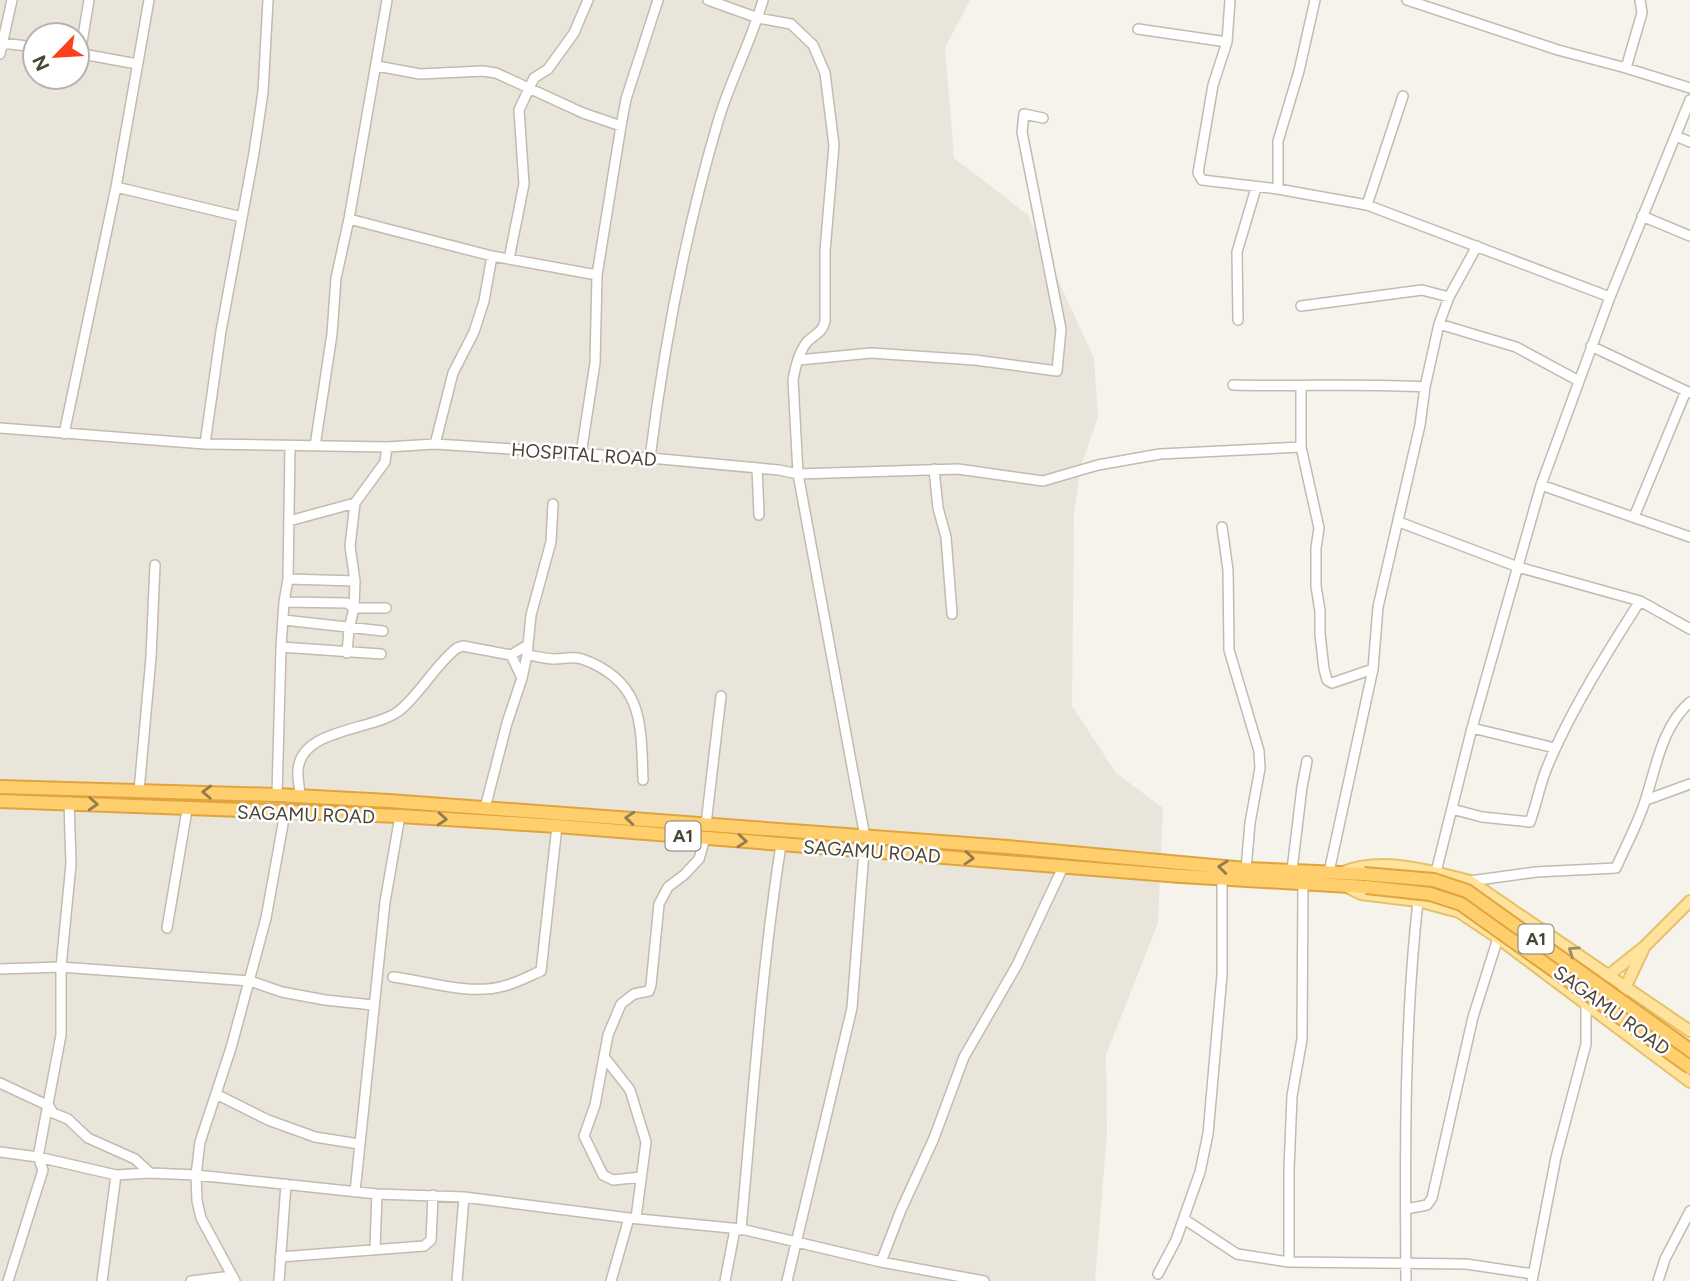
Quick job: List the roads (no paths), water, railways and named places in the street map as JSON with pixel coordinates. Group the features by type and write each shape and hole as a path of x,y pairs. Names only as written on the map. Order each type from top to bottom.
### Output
{"highway":[{"name":"SAGAMU ROAD","path":"0,787 343,799 1047,850 1246,869 1343,872 1461,904 1690,1068"},
{"path":"343,799 343,815"},
{"name":"SAGAMU ROAD","path":"0,801 400,816 1303,884 1344,886 1365,880 1434,880 1467,891 1690,1050"}],"main road":[{"path":"1343,872 1359,866 1394,866 1436,872 1470,881 1690,1031"},
{"path":"1344,886 1361,894 1418,901 1458,912 1498,938 1690,1082"},
{"path":"1586,1004 1608,975 1644,947 1690,901"},
{"path":"1603,1016 1626,988 1644,947"}],"street":[{"path":"0,54 12,0"},
{"path":"85,21 89,0"},
{"path":"64,434 116,187 149,0"},
{"path":"205,444 220,331 263,92 268,0"},
{"path":"315,446 332,334 336,278 349,219 387,0"},
{"path":"509,259 524,184 519,110 534,78 548,69 574,33 588,0"},
{"path":"581,454 595,363 597,275 621,126 626,99 658,0"},
{"path":"708,0 758,18 791,24 813,45 825,73 834,145 825,251 825,321 824,328 806,344 795,368 793,380 798,474 865,837"},
{"path":"650,458 670,320 693,208 718,121 763,0"},
{"path":"1230,0 1227,42 1213,85 1198,173 1202,180 1278,189 1367,205 1610,297"},
{"path":"1278,189 1278,141 1299,71 1315,0"},
{"path":"1407,0 1558,50 1690,88"},
{"path":"1626,68 1642,13 1640,0"},
{"path":"1138,29 1227,42"},
{"path":"2,43 21,45"},
{"path":"91,55 137,64"},
{"path":"377,66 420,74 483,71 496,73 583,113 621,126"},
{"path":"1367,205 1403,96"},
{"path":"1436,872 1472,728 1541,485 1591,346 1690,100"},
{"path":"799,360 871,353 975,360 1057,371 1061,329 1022,132 1024,114 1043,118"},
{"path":"1676,136 1690,142"},
{"path":"116,187 242,217"},
{"path":"1238,320 1237,252 1256,188"},
{"path":"1642,216 1690,236"},
{"path":"349,219 492,256 597,275"},
{"path":"1329,872 1373,669 1378,607 1420,425 1425,387 1439,324 1450,297 1478,246"},
{"path":"435,444 453,373 474,332 484,301 492,256"},
{"path":"1301,306 1422,290 1450,297"},
{"path":"1439,324 1516,347 1580,381"},
{"path":"1591,346 1688,392 1634,517"},
{"path":"1233,385 1301,387 1378,384 1425,387"},
{"path":"1301,387 1301,447 1319,528 1316,586 1324,669 1332,683 1373,669"},
{"name":"HOSPITAL ROAD","path":"0,428 205,444 387,447 435,444 650,458 798,474 958,469 1043,481 1098,465 1160,454 1301,447"},
{"path":"277,795 281,647 288,579 290,446"},
{"path":"347,653 354,608 355,581 350,546 355,503 385,462 387,447"},
{"path":"757,468 759,515"},
{"path":"934,469 938,508 946,537 952,614"},
{"path":"1541,485 1690,537"},
{"path":"289,522 355,503"},
{"path":"485,808 507,723 522,678 531,615 551,542 553,504"},
{"path":"1399,522 1518,567 1640,601 1690,629"},
{"path":"1222,527 1228,570 1229,650 1259,751 1246,869"},
{"path":"139,791 151,657 155,565"},
{"path":"288,579 355,581"},
{"path":"284,601 347,603 354,608 386,608"},
{"path":"1452,809 1482,817 1530,822 1555,748 1640,601"},
{"path":"284,620 383,631"},
{"path":"300,797 298,770 301,757 311,745 331,735 383,721 400,710 457,648 463,646 511,655 527,650 552,659 582,659 623,682 638,712 643,780"},
{"path":"281,647 381,654"},
{"path":"511,655 522,678"},
{"path":"706,824 721,696"},
{"path":"1470,881 1536,872 1616,868 1646,800 1654,766 1676,715 1690,702"},
{"path":"1472,728 1555,748"},
{"path":"1292,870 1307,761"},
{"path":"1646,800 1690,784"},
{"path":"8,1281 43,1170 38,1157 61,1035 61,967 71,864 69,803"},
{"path":"167,928 187,810"},
{"path":"191,1281 233,1279 201,1218 196,1175 200,1142 250,981 266,918 285,813"},
{"path":"355,1192 385,902 400,816"},
{"path":"393,977 449,987 484,989 503,987 541,971 556,826"},
{"path":"641,1177 613,1180 603,1175 584,1136 595,1105 608,1035 621,1004 634,994 649,991 651,985 659,904 668,887 699,859 705,838"},
{"path":"725,1281 738,1229 771,906 780,845"},
{"path":"788,1281 852,1008 864,850"},
{"path":"881,1262 934,1138 964,1057 1017,965 1064,865"},
{"path":"1158,1274 1184,1219 1200,1172 1208,1134 1222,975 1222,878"},
{"path":"1289,1262 1292,1096 1302,1040 1303,884"},
{"path":"1406,1281 1409,1000 1418,901"},
{"path":"1406,1209 1427,1205 1432,1198 1473,1017 1498,938"},
{"path":"0,969 61,967 250,981 282,992 373,1005"},
{"path":"1184,1219 1237,1254 1289,1262 1466,1264 1533,1277 1556,1157 1586,1044 1586,1004"},
{"path":"1585,1030 1603,1016"},
{"path":"605,1058 630,1090 646,1142 632,1218 611,1281"},
{"path":"0,1083 49,1106 53,1113 68,1119 88,1138 135,1159 150,1173"},
{"path":"216,1094 268,1120 315,1137 359,1144"},
{"path":"0,1152 38,1157 116,1175 196,1175 377,1194 464,1197 738,1229 881,1262 984,1281"},
{"path":"102,1281 116,1175"},
{"path":"279,1281 286,1184"},
{"path":"375,1248 377,1194"},
{"path":"280,1257 375,1248 418,1248 428,1244 431,1240 433,1195"},
{"path":"457,1281 464,1197"},
{"path":"1658,1281 1665,1259 1690,1211"}]}
